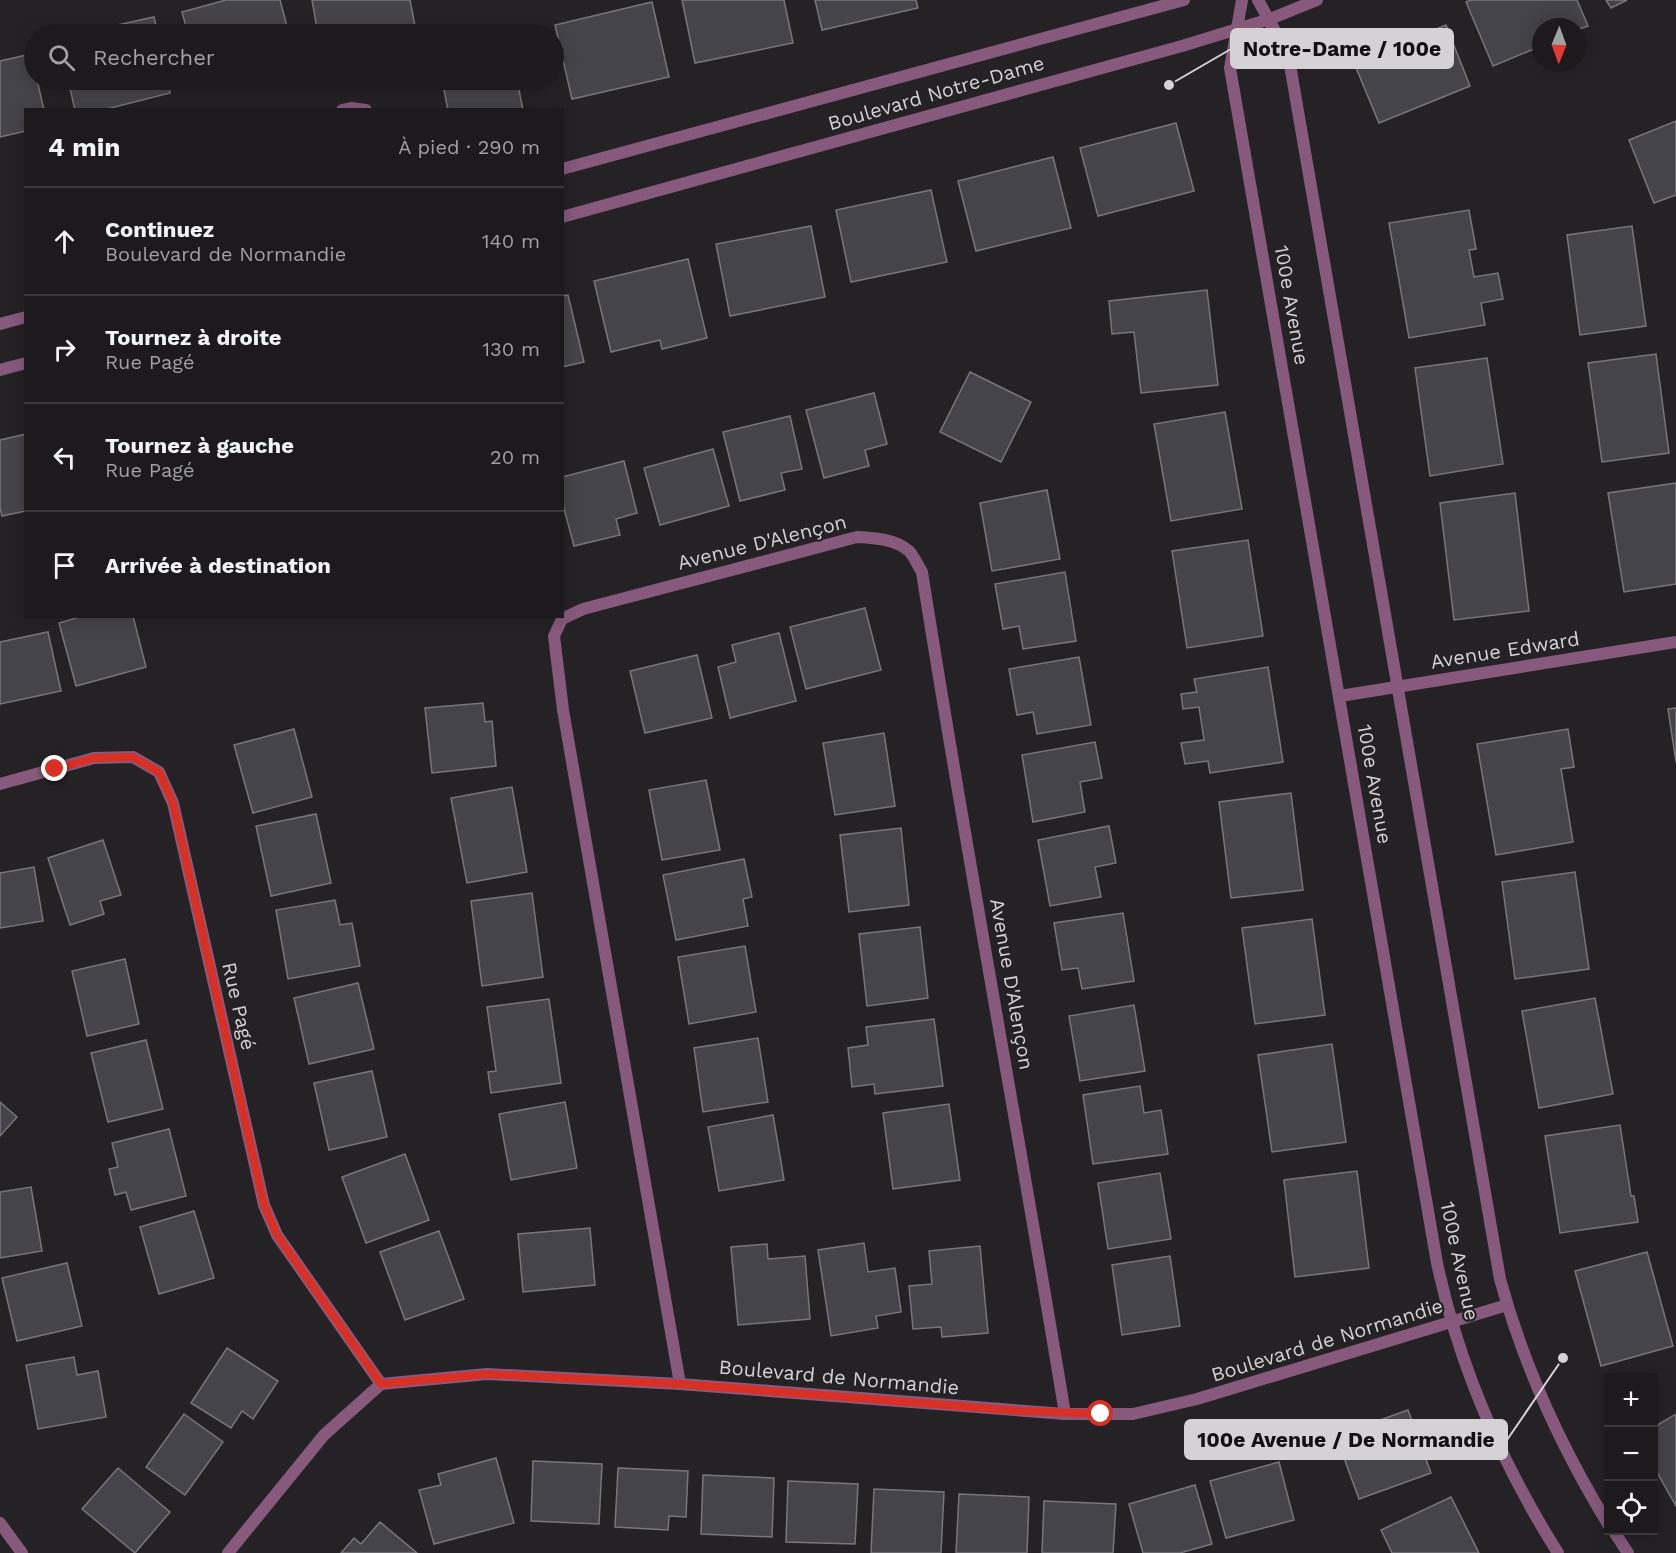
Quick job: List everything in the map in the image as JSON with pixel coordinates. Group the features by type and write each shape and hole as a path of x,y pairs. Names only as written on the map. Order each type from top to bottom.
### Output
{"street":[{"name":"Boulevard Notre-Dame","path":"564,168 1184,0"},
{"name":"100e Avenue","path":"1242,0 1230,68 1437,1263 1452,1323 1489,1425 1526,1500 1558,1553"},
{"name":"100e Avenue","path":"1258,0 1286,51 1290,65 1493,1247 1507,1305 1525,1360 1578,1474 1604,1517"},
{"name":"Boulevard Notre-Dame","path":"564,216 1182,46 1270,19 1317,0"},
{"path":"0,324 24,318"},
{"path":"0,370 24,364"},
{"name":"Avenue D'Alençon","path":"564,617 583,609 857,537 892,542 910,551 922,572 946,728 1020,1141 1065,1414"},
{"name":"Avenue D'Alençon","path":"562,618 554,636 563,710 680,1384"},
{"name":"Avenue Edward","path":"1340,696 1676,642"},
{"name":"Rue Pagé","path":"0,784 94,758 133,757 159,772 173,803 264,1205 277,1235 381,1384"},
{"name":"Boulevard de Normandie","path":"381,1384 487,1374 680,1384 1065,1414 1133,1414 1197,1399 1507,1305"},
{"path":"228,1553 324,1436 381,1384"},
{"path":"0,1523 22,1553"},
{"path":"1616,1535 1628,1553"}],"building":[{"path":"226,0 280,0 286,24 185,24 182,12"},
{"path":"312,0 410,0 415,24 316,24"},
{"path":"682,0 784,0 793,43 695,63"},
{"path":"815,0 916,0 918,8 822,30"},
{"path":"1471,0 1577,0 1585,18 1532,18 1532,50 1493,66 1466,2"},
{"path":"1606,0 1627,0 1611,8"},
{"path":"652,2 669,77 572,99 564,64 564,24 559,24"},
{"path":"154,17 156,24 122,24"},
{"path":"1446,25 1470,86 1379,123 1354,63"},
{"path":"24,56 24,90 39,90 44,108 24,108 24,131 0,137 0,61"},
{"path":"70,90 170,90 170,93 111,108 75,108"},
{"path":"444,90 519,90 523,108 448,108"},
{"path":"1676,121 1676,195 1654,203 1629,140"},
{"path":"1176,123 1194,191 1098,216 1080,148"},
{"path":"1053,157 1071,228 976,251 958,181"},
{"path":"931,190 947,262 851,282 836,210"},
{"path":"1469,210 1476,249 1469,250 1474,277 1498,273 1503,299 1481,303 1485,325 1409,338 1389,223"},
{"path":"811,226 825,297 730,316 716,244"},
{"path":"1632,226 1646,326 1580,335 1567,235"},
{"path":"688,259 707,338 662,349 660,340 611,352 594,281"},
{"path":"1207,290 1218,385 1141,393 1134,332 1112,334 1109,301"},
{"path":"568,295 584,362 564,367 564,296"},
{"path":"1656,354 1669,453 1602,462 1588,363"},
{"path":"1487,358 1503,464 1430,476 1415,368"},
{"path":"970,372 1031,402 1001,462 940,432"},
{"path":"874,393 887,444 865,450 869,466 824,478 806,410"},
{"path":"1225,412 1242,509 1171,521 1154,424"},
{"path":"790,416 802,469 781,473 785,490 740,501 723,432"},
{"path":"24,434 24,511 2,516 0,508 0,440"},
{"path":"713,449 729,506 660,525 644,468"},
{"path":"624,461 637,513 616,519 620,535 574,546 564,508 564,476"},
{"path":"1676,483 1676,584 1624,592 1608,493"},
{"path":"1047,490 1060,559 992,571 980,503"},
{"path":"1515,493 1529,611 1454,620 1440,503"},
{"path":"1248,540 1263,636 1187,648 1172,551"},
{"path":"1065,572 1076,641 1023,649 1019,626 1003,629 995,584"},
{"path":"865,608 881,670 806,689 790,627"},
{"path":"76,618 134,618 146,667 76,686 59,623"},
{"path":"48,632 61,691 0,704 0,642"},
{"path":"779,633 796,701 730,718 718,667 736,662 732,645"},
{"path":"697,655 712,718 645,733 630,671"},
{"path":"1079,657 1091,725 1037,734 1033,712 1017,715 1009,669"},
{"path":"1268,667 1283,762 1210,773 1208,761 1185,764 1181,743 1204,740 1199,707 1183,709 1181,694 1197,692 1194,679"},
{"path":"483,703 485,722 492,721 496,766 432,773 425,708"},
{"path":"1676,708 1676,762 1668,709"},
{"path":"294,729 312,797 253,813 234,745"},
{"path":"1568,729 1574,767 1561,769 1573,842 1496,855 1477,744"},
{"path":"884,733 895,806 835,815 823,743"},
{"path":"1095,742 1102,778 1080,782 1085,812 1033,822 1022,755"},
{"path":"706,780 720,850 662,860 649,790"},
{"path":"512,787 527,872 467,883 451,798"},
{"path":"1291,793 1303,890 1231,898 1219,802"},
{"path":"316,814 331,883 271,896 256,826"},
{"path":"1109,826 1116,863 1095,867 1101,897 1050,906 1038,840"},
{"path":"901,828 909,905 849,912 840,835"},
{"path":"103,840 121,895 100,901 104,914 70,925 48,858"},
{"path":"744,859 752,897 743,899 748,926 676,940 663,875"},
{"path":"34,867 43,921 0,928 0,873"},
{"path":"1575,872 1589,969 1515,979 1502,882"},
{"path":"532,893 543,977 482,986 471,901"},
{"path":"335,900 340,925 352,923 360,966 288,979 276,910"},
{"path":"1123,913 1134,981 1082,989 1078,968 1062,970 1054,923"},
{"path":"1312,919 1325,1015 1255,1024 1242,928"},
{"path":"920,927 928,998 867,1006 859,934"},
{"path":"745,946 756,1012 689,1024 678,957"},
{"path":"125,959 139,1024 87,1036 72,971"},
{"path":"358,983 374,1049 309,1064 294,998"},
{"path":"1595,998 1613,1094 1539,1108 1522,1011"},
{"path":"549,999 561,1083 491,1093 488,1072 496,1071 487,1007"},
{"path":"1134,1005 1145,1071 1080,1081 1069,1016"},
{"path":"934,1019 943,1086 875,1094 874,1084 852,1087 848,1048 868,1045 866,1027"},
{"path":"758,1038 768,1102 703,1112 694,1048"},
{"path":"146,1040 163,1109 108,1122 91,1053"},
{"path":"1332,1044 1346,1142 1272,1152 1258,1055"},
{"path":"372,1071 387,1137 329,1150 314,1083"},
{"path":"1140,1086 1144,1113 1161,1110 1168,1154 1093,1164 1083,1095"},
{"path":"0,1102 17,1117 0,1136"},
{"path":"565,1102 577,1168 511,1180 499,1114"},
{"path":"949,1104 960,1180 893,1189 883,1113"},
{"path":"773,1115 784,1180 719,1191 708,1127"},
{"path":"1620,1125 1631,1196 1634,1196 1638,1222 1560,1233 1545,1136"},
{"path":"169,1129 186,1196 131,1210 126,1192 115,1195 109,1169 118,1167 112,1143"},
{"path":"405,1154 429,1220 366,1243 342,1177"},
{"path":"1357,1171 1369,1268 1295,1277 1284,1180"},
{"path":"1160,1173 1171,1239 1108,1249 1098,1183"},
{"path":"31,1187 42,1251 0,1258 0,1192"},
{"path":"194,1211 214,1278 159,1294 140,1227"},
{"path":"590,1228 595,1285 523,1292 518,1234"},
{"path":"439,1231 464,1299 405,1320 380,1252"},
{"path":"864,1243 868,1272 895,1268 901,1312 876,1316 878,1328 831,1336 818,1250"},
{"path":"767,1244 768,1259 805,1256 810,1319 738,1325 731,1247"},
{"path":"980,1246 988,1333 942,1337 941,1327 913,1329 909,1286 932,1284 929,1251"},
{"path":"1647,1252 1673,1346 1601,1366 1575,1271"},
{"path":"1170,1256 1180,1326 1122,1335 1112,1265"},
{"path":"67,1263 82,1326 17,1341 2,1278"},
{"path":"227,1348 278,1381 253,1419 242,1411 231,1428 191,1403"},
{"path":"74,1357 77,1375 98,1371 106,1417 38,1429 26,1365"},
{"path":"1408,1410 1431,1473 1359,1499 1336,1436"},
{"path":"184,1414 223,1442 185,1495 146,1467"},
{"path":"1676,1414 1676,1506 1658,1474 1658,1425"},
{"path":"496,1458 514,1523 434,1544 419,1490 441,1485 438,1474"},
{"path":"533,1461 602,1464 599,1524 531,1521"},
{"path":"1279,1462 1294,1520 1226,1538 1210,1481"},
{"path":"118,1468 170,1512 135,1553 82,1509"},
{"path":"618,1468 688,1471 686,1517 669,1516 668,1530 615,1527"},
{"path":"703,1475 774,1478 772,1537 701,1534"},
{"path":"788,1481 858,1484 855,1544 786,1542"},
{"path":"1195,1485 1212,1544 1180,1553 1143,1553 1129,1504"},
{"path":"874,1489 944,1492 941,1553 871,1553"},
{"path":"959,1494 1029,1497 1027,1553 956,1553"},
{"path":"1451,1497 1479,1553 1392,1553 1381,1530"},
{"path":"1044,1501 1116,1504 1113,1553 1042,1553"},
{"path":"380,1522 417,1553 341,1553 354,1538 361,1544"}],"place":[{"name":"Notre-Dame / 100e","path":"1169,85"},
{"name":"100e Avenue / De Normandie","path":"1563,1358"}],"route":[{"path":"55,769 94,758 133,757 159,772 173,803 264,1205 277,1235 381,1384 487,1374 680,1384 1022,1411 1101,1414"}]}
